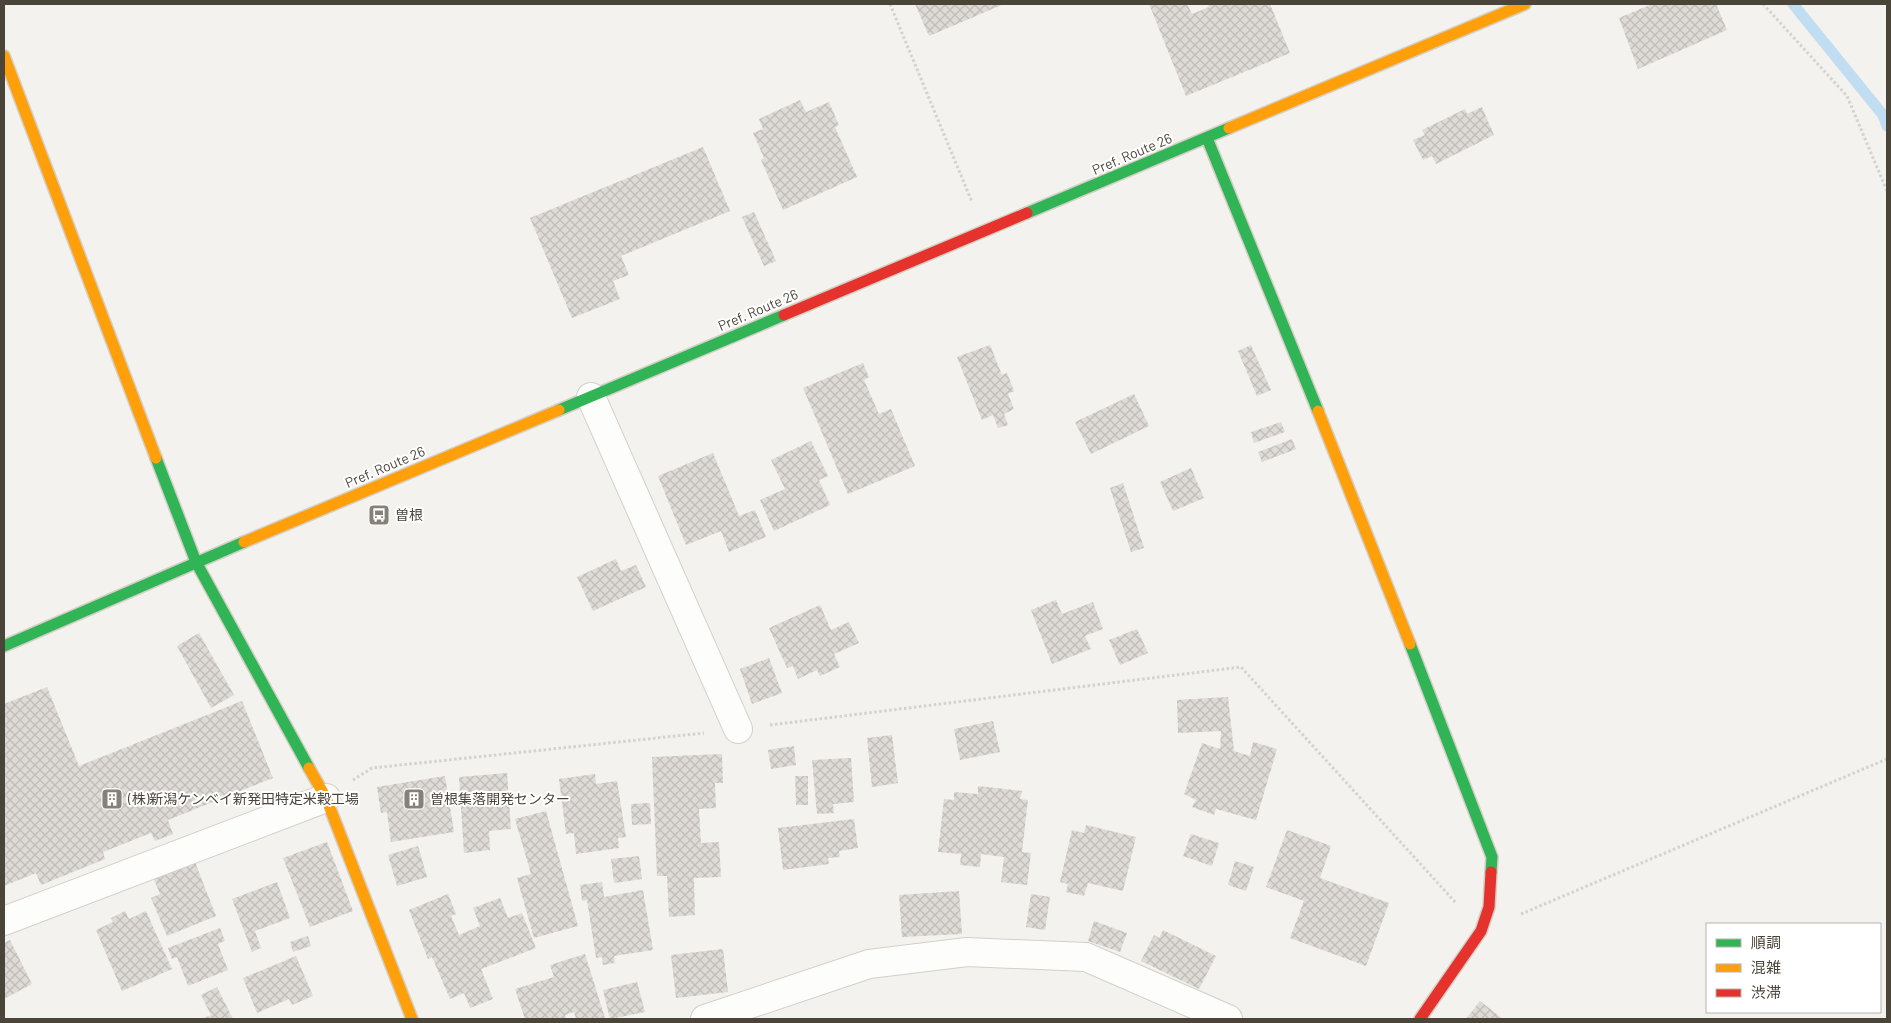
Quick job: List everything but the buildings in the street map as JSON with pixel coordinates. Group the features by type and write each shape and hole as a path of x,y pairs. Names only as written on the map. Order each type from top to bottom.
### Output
{"street":[{"name":"Pref. Route 26","path":"4,646 196,562 1525,4"},
{"path":"4,56 196,562 326,798 412,1019"},
{"path":"1207,138 1355,502 1492,857 1489,907 1482,931 1420,1019"},
{"path":"592,397 738,729"},
{"path":"4,921 326,798"},
{"path":"705,1019 869,964 967,952 1086,957 1228,1019"}],"path":[{"path":"890,4 984,232"},
{"path":"1763,4 1847,96 1887,191"},
{"path":"326,798 372,768 738,729 1241,667 1482,931 1887,759"}],"waterway":[{"path":"1793,4 1883,115 1887,126"}],"traffic: fast":[{"path":"1027,213 1229,128"},
{"path":"1207,138 1318,411"},
{"path":"559,410 784,315"},
{"path":"156,458 196,562 309,768"},
{"path":"4,646 244,542"},
{"path":"1410,644 1492,857 1491,872"}],"traffic: slow":[{"path":"1229,128 1525,4"},
{"path":"4,56 156,458"},
{"path":"244,542 559,410"},
{"path":"1318,411 1410,644"},
{"path":"309,768 326,798 412,1019"}],"traffic: jam":[{"path":"784,315 1027,213"},
{"path":"1420,1019 1481,931 1489,907 1491,872"}],"place":[{"name":"曽根","path":"379,515"},
{"name":"(株)新潟ケンベイ新発田特定米穀工場","path":"112,799"},
{"name":"曽根集落開発センター","path":"414,799"}]}
